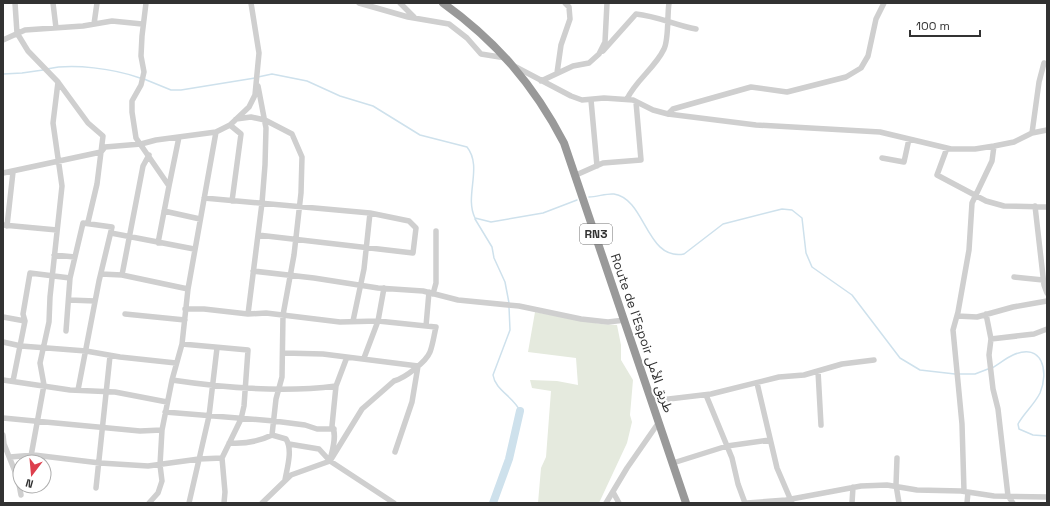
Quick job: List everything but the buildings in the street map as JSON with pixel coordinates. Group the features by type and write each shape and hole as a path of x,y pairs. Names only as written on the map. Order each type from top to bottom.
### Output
{"highway":[{"name":"Route de l’Espoir طريق الأمل","path":"443,3 487,37 510,61 542,105 555,126 576,175 686,503"}],"street":[{"path":"15,3 17,33 28,51 58,82 88,123 103,136 88,222"},
{"path":"53,3 56,28"},
{"path":"94,24 97,3"},
{"path":"146,3 142,24 141,56 144,72 141,85 132,101 132,112 136,138 169,186"},
{"path":"360,3 415,18 449,24 467,38 481,54 510,61 541,81 582,100 604,98 627,99 668,114 756,125 880,132 947,148 975,149 994,146 1014,142 1032,133 1047,130"},
{"path":"400,3 415,18"},
{"path":"557,73 561,45 570,19 569,7 566,3"},
{"path":"599,54 605,42 608,3"},
{"path":"627,99 633,87 652,67 664,49 669,3"},
{"path":"668,114 673,109 751,87 787,92 846,77 861,68 868,56 876,19 884,3"},
{"path":"3,174 101,152 105,147 141,144 156,140 216,132 230,125 249,107 255,96 259,53 252,4"},
{"path":"541,81 573,66 589,63 636,14 658,18 667,22 696,29"},
{"path":"3,40 25,30 119,21 142,24"},
{"path":"1032,133 1044,64"},
{"path":"248,314 262,203 266,128 257,78"},
{"path":"31,454 44,385 40,363 49,322 52,275 62,186 53,123 58,82"},
{"path":"591,100 597,166"},
{"path":"576,175 604,163 642,160 636,102"},
{"path":"236,119 250,117 264,120 292,134 299,147 302,157 300,206 296,240 283,315 284,353 282,377 272,435"},
{"path":"230,125 241,134 232,201"},
{"path":"148,503 158,493 162,481 160,465 162,430 172,380 182,344 185,309 194,249 216,132"},
{"path":"158,243 178,137"},
{"path":"882,158 904,162 909,139"},
{"path":"967,503 962,424 953,330 969,250 970,213 972,203 977,196 992,160 994,146"},
{"path":"947,148 937,175 986,201 1004,206 1047,207"},
{"path":"122,275 143,166 149,156"},
{"path":"13,172 5,226 57,230"},
{"path":"204,198 370,213 409,220 416,228 413,252 258,235"},
{"path":"1035,206 1043,280 1047,293"},
{"path":"164,211 200,219"},
{"path":"353,321 366,248 370,213"},
{"path":"66,331 70,278 83,223 88,222 112,227 95,301 78,390"},
{"path":"426,326 431,293 436,276 436,231"},
{"path":"111,233 194,249"},
{"path":"54,255 75,257"},
{"path":"253,271 431,293 458,300 538,310 581,320 608,322 625,320"},
{"path":"13,381 25,321 23,314 30,273 70,278"},
{"path":"101,274 122,275 188,289"},
{"path":"1014,277 1043,280"},
{"path":"364,358 378,321 384,288"},
{"path":"69,300 95,301"},
{"path":"957,316 977,317 1047,300"},
{"path":"185,309 204,309 248,314 266,313 340,322 378,321 436,327 429,353 418,366 401,379 394,381 362,409 330,460 291,475 262,503"},
{"path":"125,314 185,320"},
{"path":"986,314 991,339 989,355 998,409 1008,496 1013,503"},
{"path":"3,317 25,321"},
{"path":"991,339 1034,334 1047,329"},
{"path":"3,342 21,346 86,351 110,356 176,363"},
{"path":"182,344 248,350 244,406 241,419 222,458 225,492 224,503"},
{"path":"190,503 209,416 217,348"},
{"path":"284,353 323,354 418,366"},
{"path":"96,488 100,463 110,356"},
{"path":"330,460 334,447 334,429 332,426 336,386 347,357"},
{"path":"652,401 706,395 780,377 804,375 842,364 874,360"},
{"path":"395,452 412,402 418,366"},
{"path":"818,371 821,425"},
{"path":"3,380 78,390 107,392 168,402"},
{"path":"172,380 212,386 245,388 310,389 336,386"},
{"path":"757,383 777,468 791,501"},
{"path":"706,395 732,458 738,484 746,503 791,501 853,487 896,486 917,490 1047,497"},
{"path":"165,412 274,421 305,425 316,429 334,429"},
{"path":"3,418 38,420 140,431 162,430"},
{"path":"606,503 627,468 659,422"},
{"path":"3,435 4,444 18,479 21,495"},
{"path":"229,443 243,444 260,441 272,435 286,439 289,444 288,464 285,480"},
{"path":"673,463 727,446 770,440"},
{"path":"289,444 319,449 330,460 394,503"},
{"path":"52,458 148,466 199,459 222,458"},
{"path":"897,458 896,486 899,503"},
{"path":"852,503 853,487"},
{"path":"613,492 619,503"}],"shaded area":[{"path":"535,312 601,324 617,325 621,345 621,360 633,380 630,415 632,422 627,443 599,503 538,503 541,468 546,457 551,391 532,388 530,380 557,381 578,385 576,358 528,352"}],"waterway":[{"path":"47,69 57,67 94,68 119,72 140,78"},
{"path":"3,74 43,70"},
{"path":"258,77 272,74 307,81 340,96 373,106 420,135 467,147 473,163 474,172 471,200 475,218 491,222 543,213 577,200"},
{"path":"144,79 171,90 181,90 255,78"},
{"path":"589,197 614,194 625,198 633,206 654,239 662,248 671,254 684,254 723,224 782,209 792,210 802,218 806,253 812,267 852,295 900,358 920,370 955,374"},
{"path":"475,219 492,247 494,258 505,282 509,303"},
{"path":"509,307 510,330 493,375 497,385 514,402 520,411"},
{"path":"992,368 1010,356 1023,352 1031,352 1037,356 1041,361 1043,368 1043,385 1038,397 1018,424 1019,429 1033,435 1047,436"},
{"path":"959,374 975,374 988,369"},
{"path":"493,503 509,459 520,411"}]}
